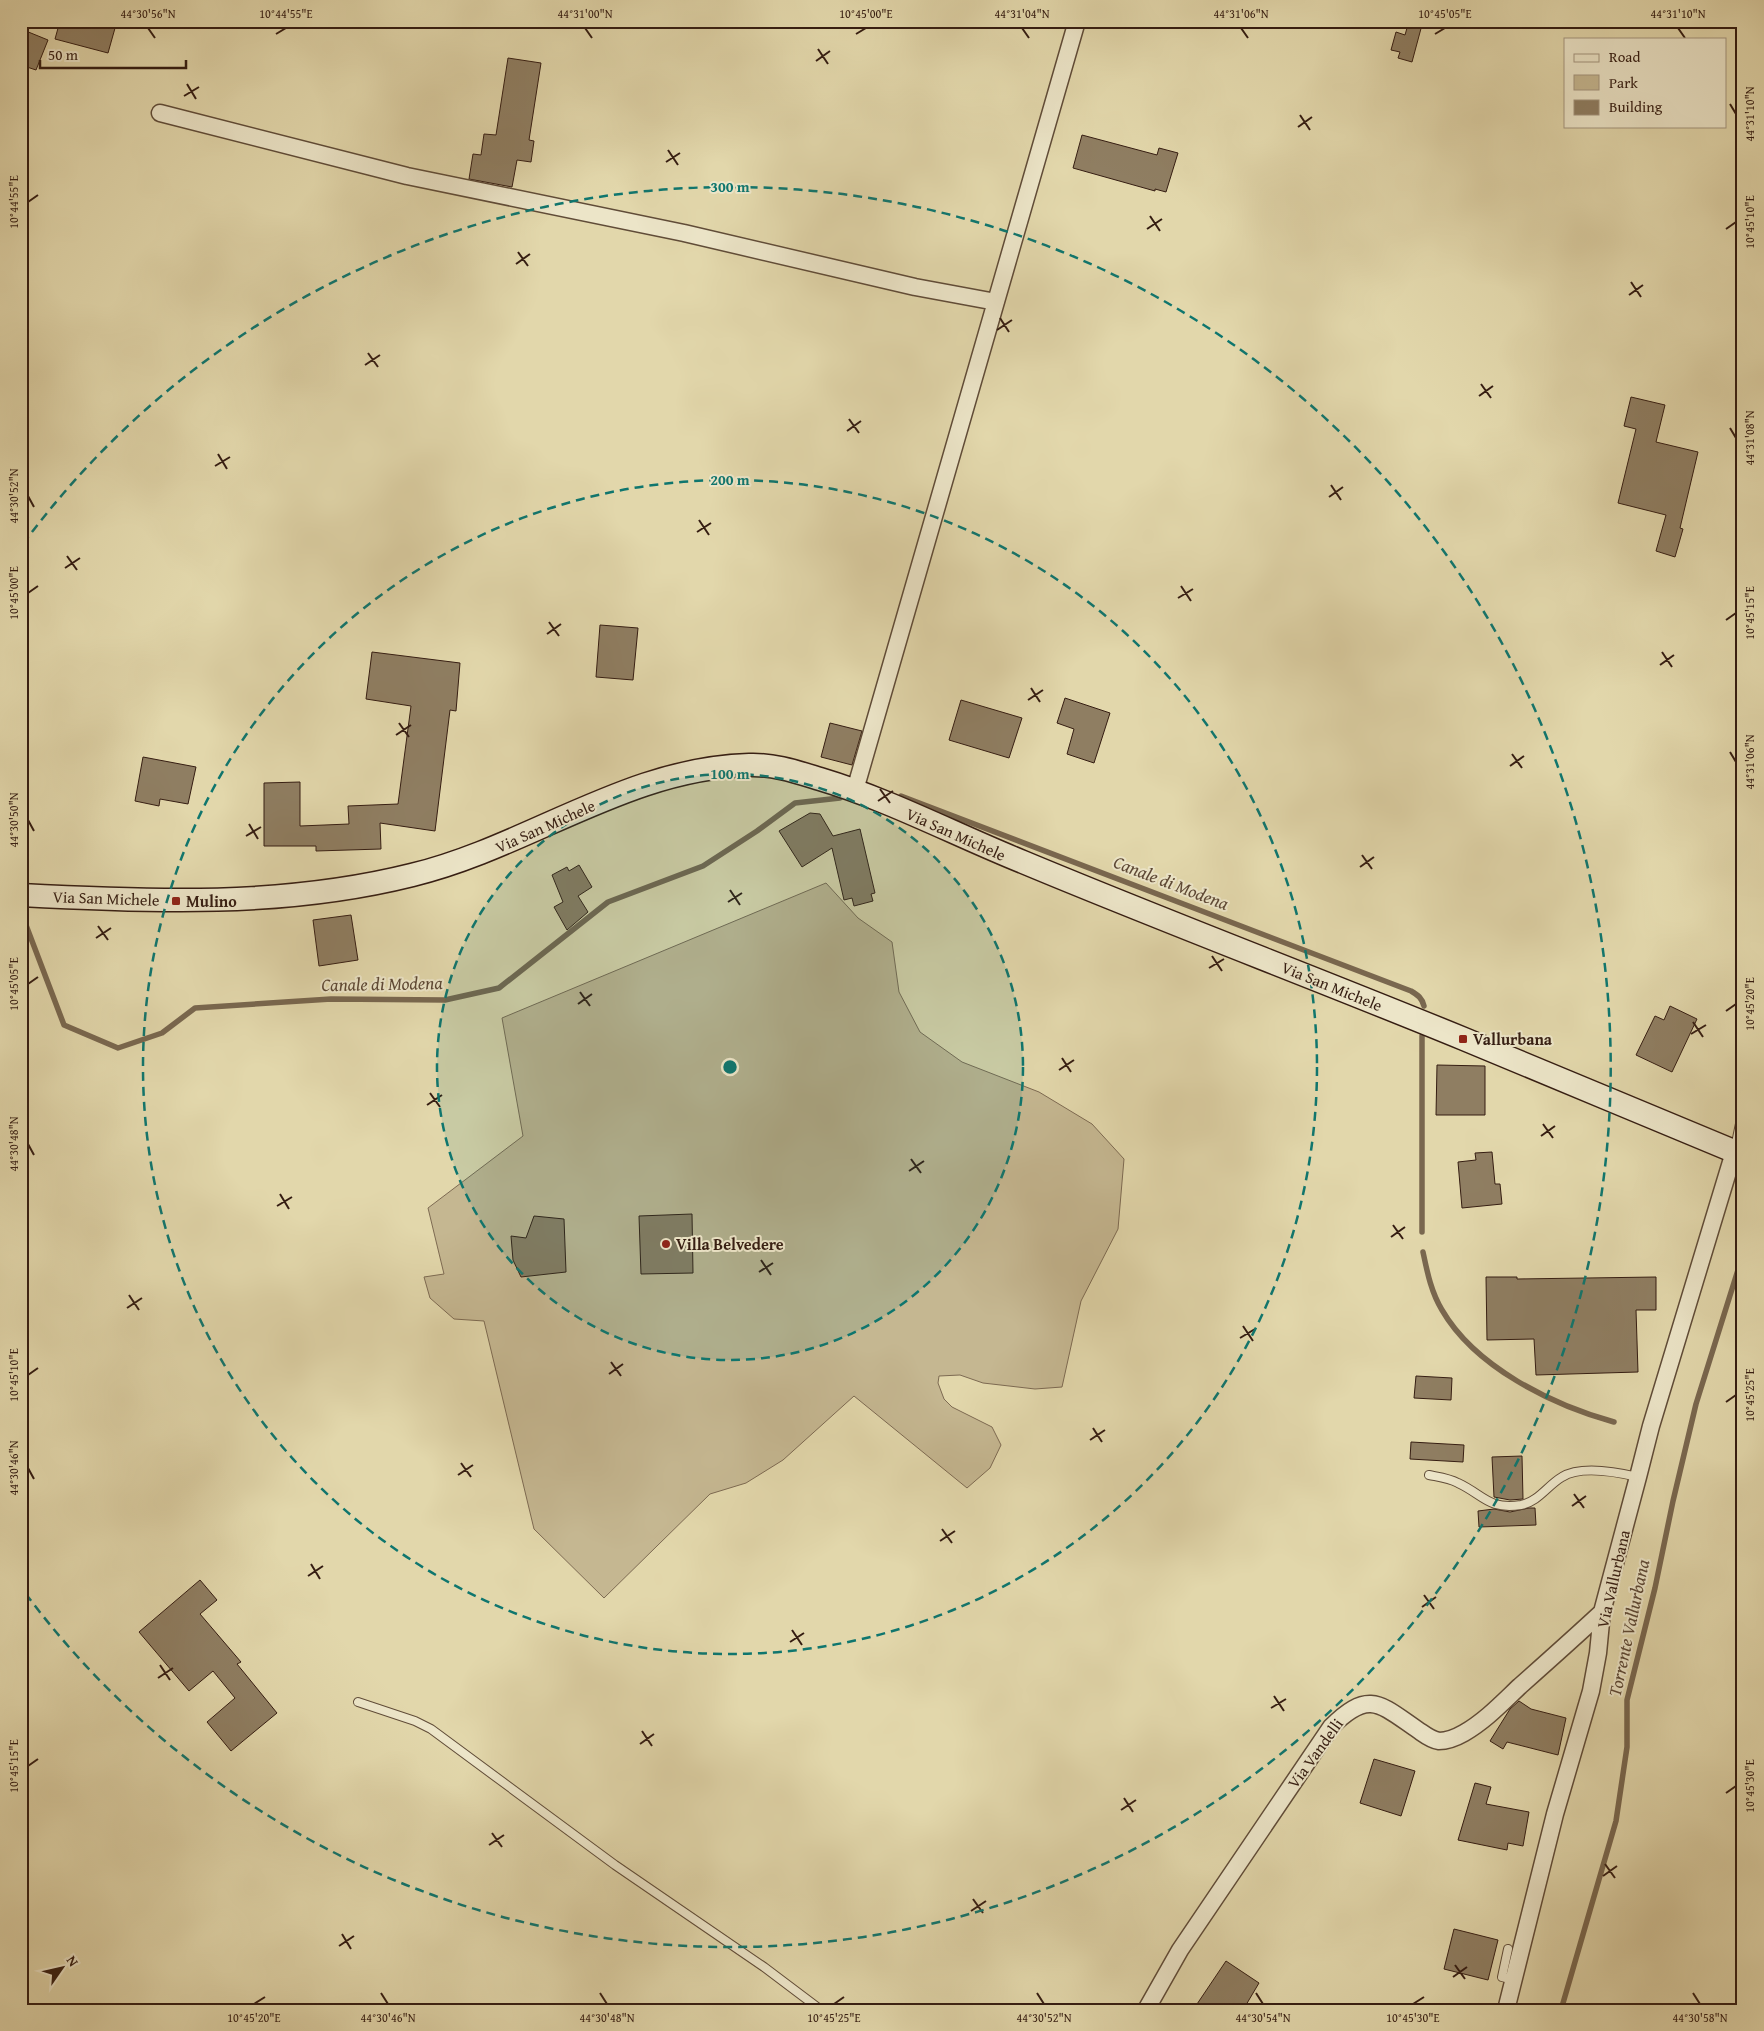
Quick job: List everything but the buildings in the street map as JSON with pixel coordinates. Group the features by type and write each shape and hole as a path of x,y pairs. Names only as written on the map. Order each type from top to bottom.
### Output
{"main road":[{"name":"Via San Michele","path":"21,895 176,901 262,898 345,888 413,875 481,854 630,789 674,774 752,764 783,768 855,790 1021,862 1463,1038 1739,1153"}],"street":[{"path":"855,790 1077,21"},
{"path":"160,113 407,176 684,233 915,287 996,302"},
{"name":"Via Vallurbana","path":"1506,2010 1555,1814 1591,1692 1602,1612 1651,1426 1739,1153"},
{"name":"Via Vandelli","path":"1146,2010 1180,1950 1331,1727 1346,1712 1361,1705 1374,1703 1386,1708 1427,1736 1438,1741 1448,1740 1462,1734 1490,1714 1602,1612"}],"lane":[{"path":"1739,1153 1743,1109"},
{"path":"1429,1475 1458,1482 1494,1505 1520,1505 1531,1502 1562,1477 1571,1473 1615,1472 1638,1477"},
{"path":"358,1702 415,1721 431,1729 615,1865 764,1967 821,2010"},
{"path":"1508,1949 1502,1977 1514,1980"}],"green space":[{"path":"826,883 858,918 892,942 899,992 920,1032 962,1062 1039,1092 1092,1124 1124,1159 1118,1229 1081,1301 1062,1387 1035,1389 983,1383 960,1375 939,1376 938,1383 944,1399 952,1407 992,1427 1001,1445 990,1468 967,1488 854,1396 783,1460 746,1483 710,1494 604,1598 534,1529 484,1321 454,1319 430,1298 424,1277 444,1274 428,1208 523,1136 502,1018"}],"waterway":[{"name":"Canale di Modena","path":"901,796 1411,991 1419,997 1424,1006"},
{"name":"Canale di Modena","path":"21,912 64,1025 118,1048 162,1033 195,1008 331,999 445,1000 499,988 608,902 703,866 757,831 795,803 840,798"},
{"name":"Canale di Modena","path":"1422,1036 1422,1232"},
{"name":"Canale di Modena","path":"1423,1252 1438,1303 1456,1330 1474,1349 1517,1381 1541,1394 1590,1415 1614,1422"},
{"name":"Torrente Vallurbana","path":"1561,2010 1616,1821 1627,1747 1627,1700 1655,1588 1696,1404 1743,1254"}],"place":[{"name":"Mulino","path":"176,901"},
{"name":"Vallurbana","path":"1463,1039"},
{"name":"Villa Belvedere","path":"666,1244"}]}
